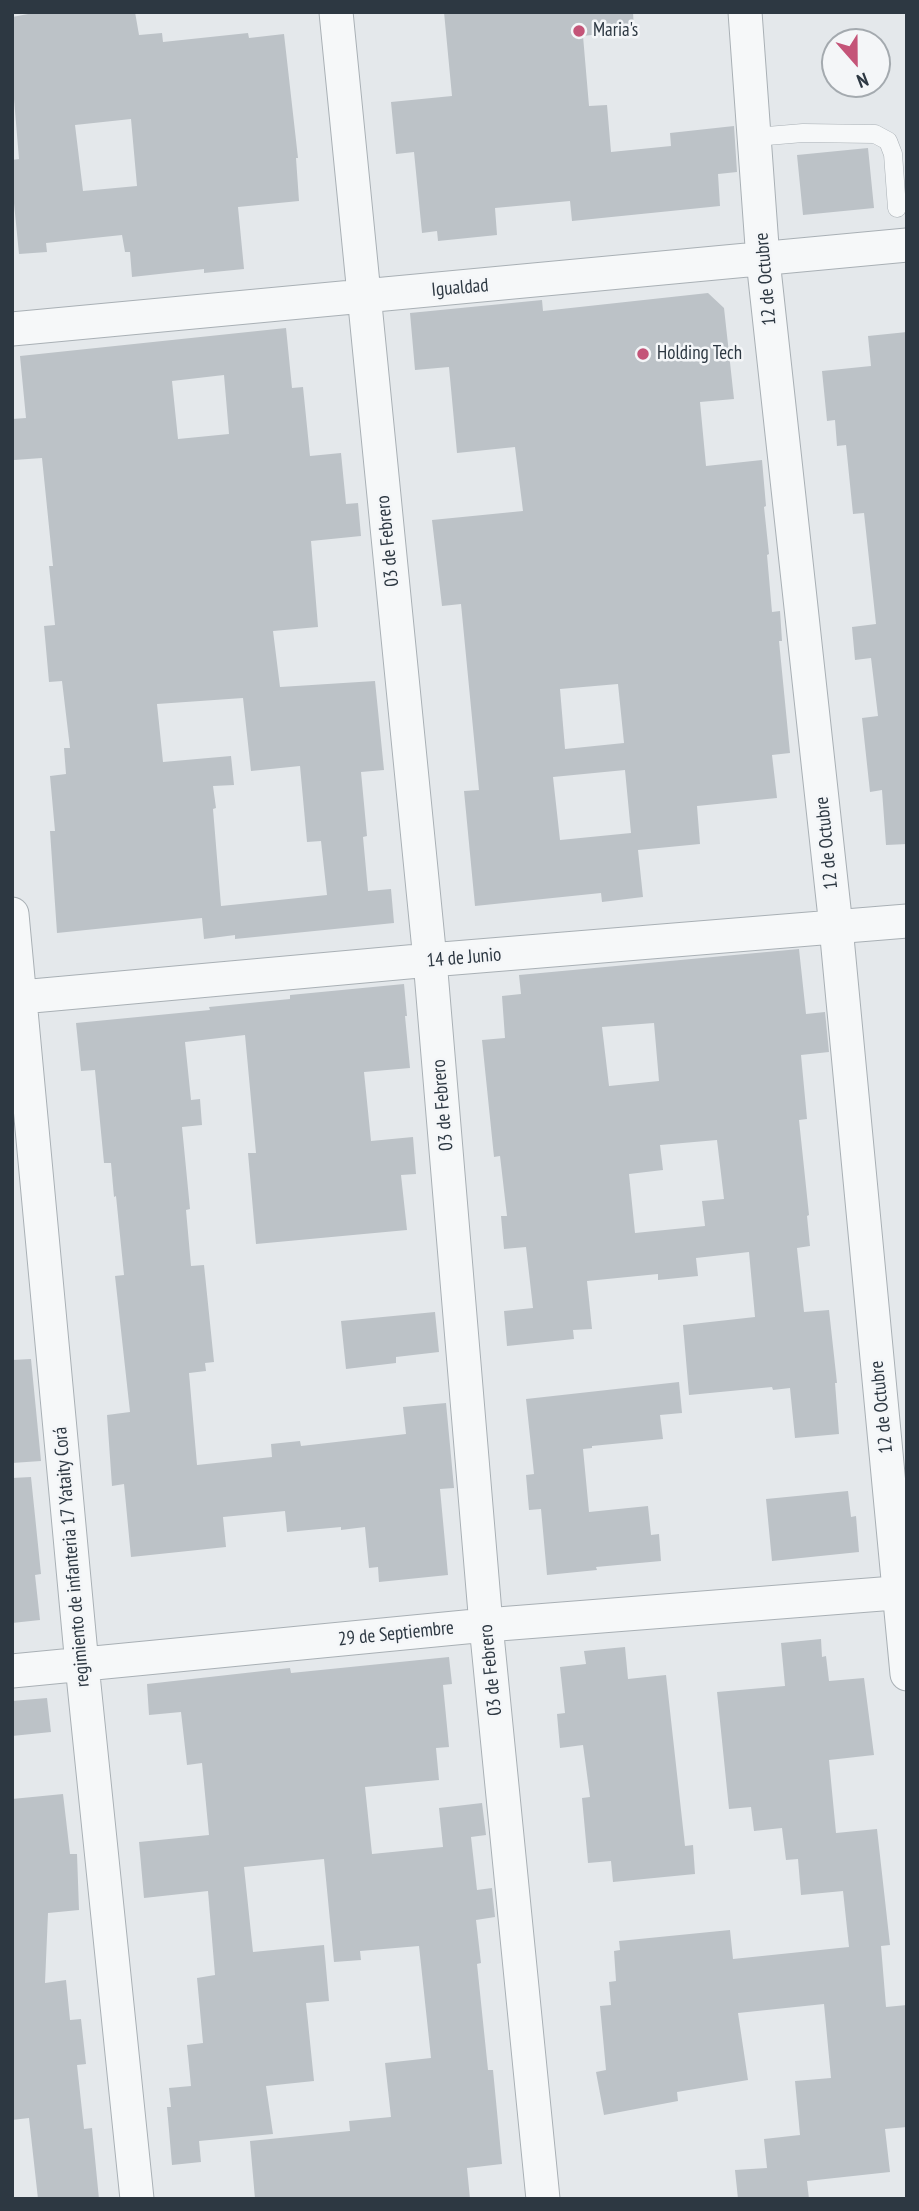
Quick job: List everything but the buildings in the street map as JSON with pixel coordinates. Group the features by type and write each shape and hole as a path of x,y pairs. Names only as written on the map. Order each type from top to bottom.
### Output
{"street":[{"name":"03 de Febrero","path":"336,12 430,960 486,1625 543,2199"},
{"name":"12 de Octubre","path":"745,12 763,260 836,927 903,1592 907,1674"},
{"name":"Igualdad","path":"12,328 907,245"},
{"name":"regimiento de infanteria 17 Yataity Corá","path":"12,914 82,1665 137,2199"},
{"name":"14 de Junio","path":"21,997 907,921"},
{"name":"29 de Septiembre","path":"12,1671 486,1625 903,1592"}],"lane":[{"path":"755,137 803,133 875,134 888,141 893,154 897,208"}],"place":[{"name":"Maria's","path":"579,31"},
{"name":"Holding Tech","path":"643,354"}]}
